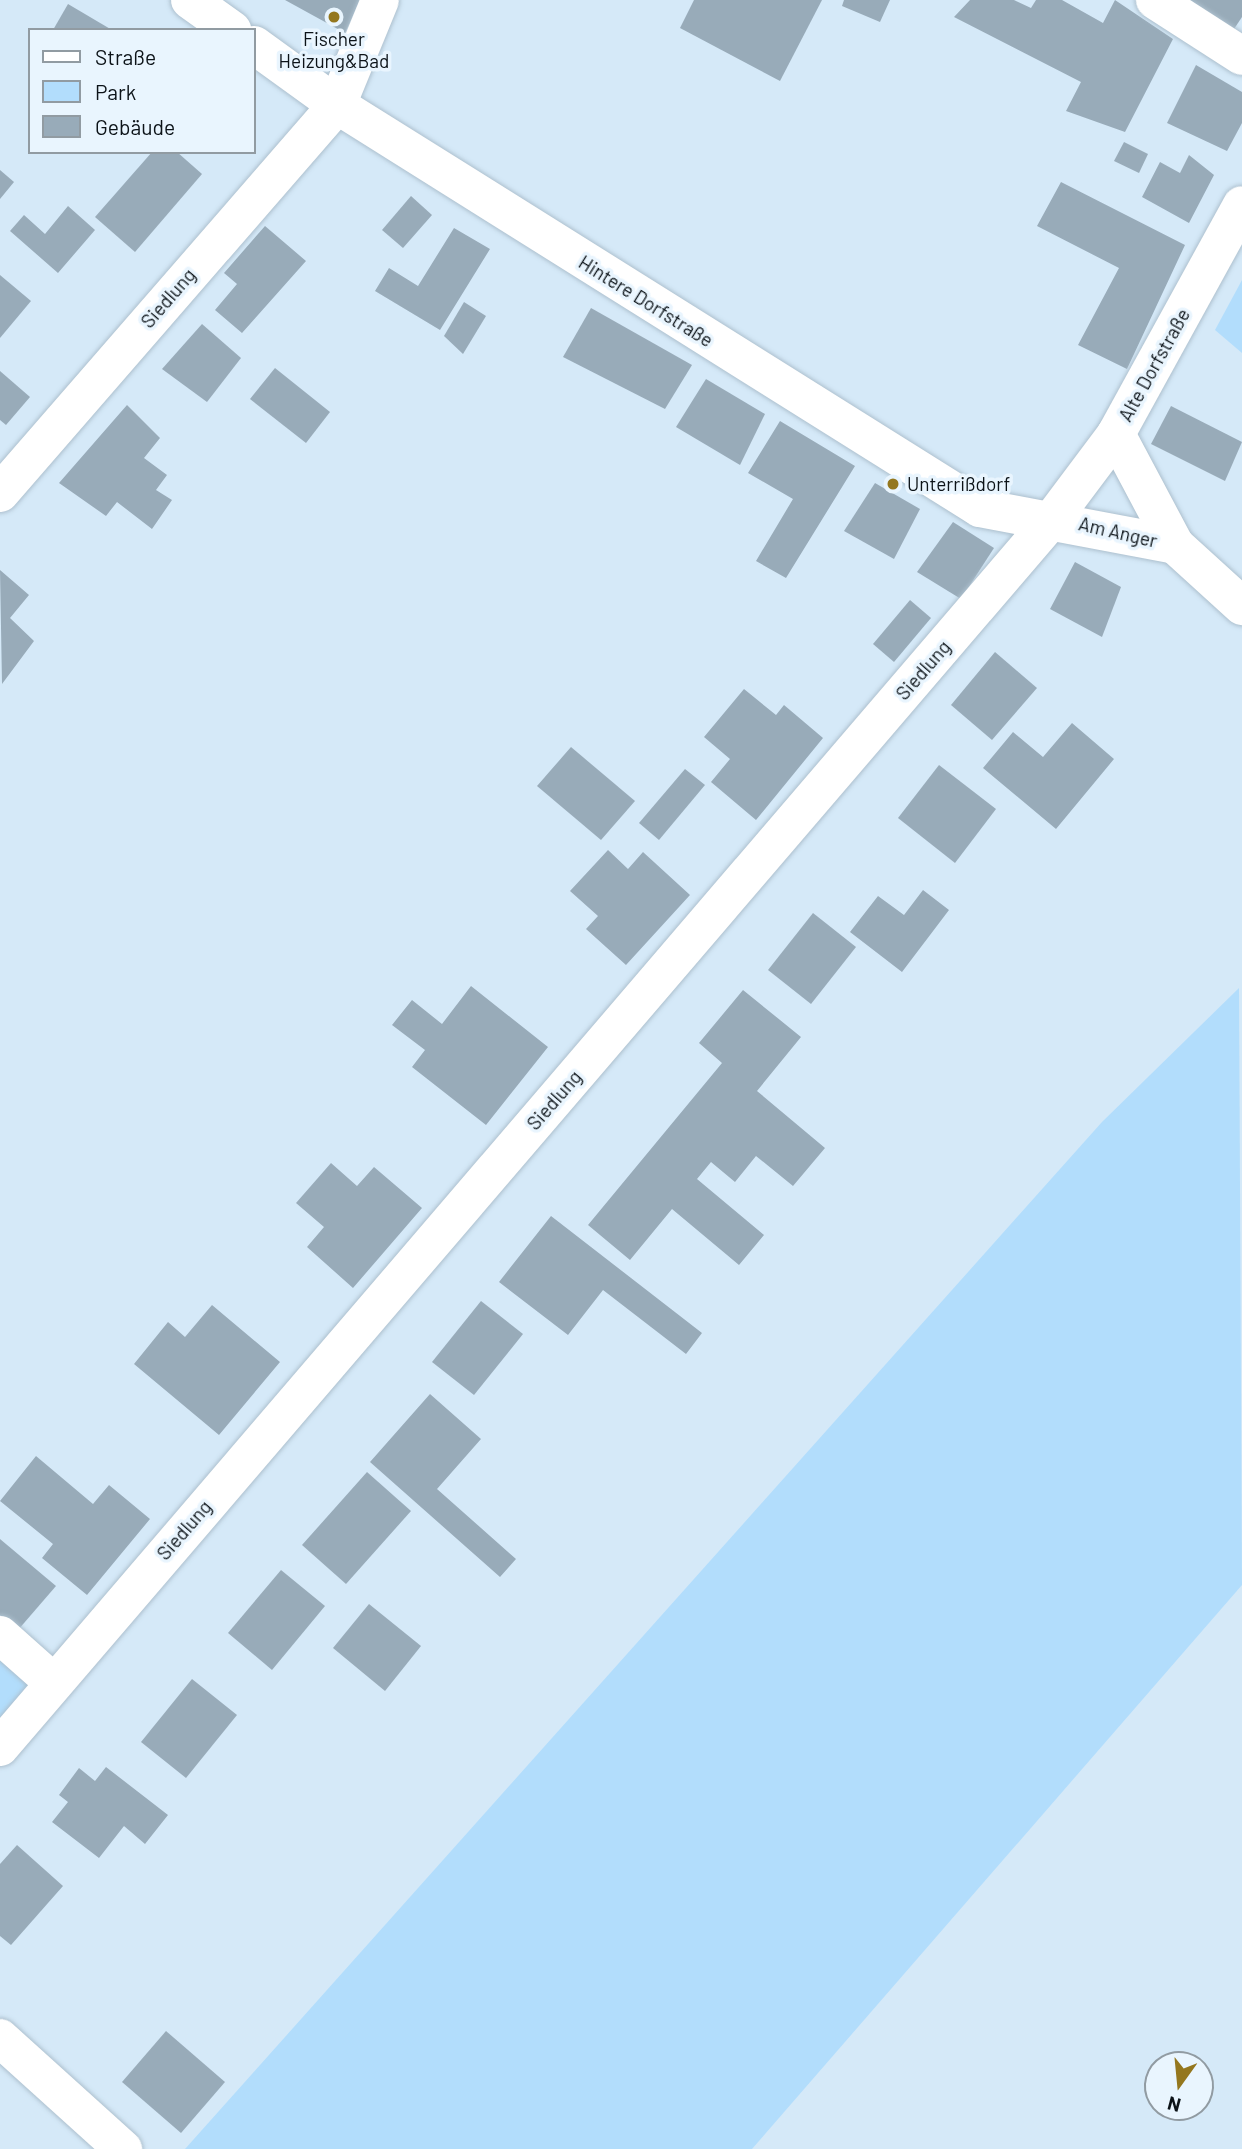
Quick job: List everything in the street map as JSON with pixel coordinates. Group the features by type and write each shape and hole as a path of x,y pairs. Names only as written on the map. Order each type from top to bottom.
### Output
{"street":[{"path":"190,0 229,28"},
{"name":"Siedlung","path":"0,493 337,105 380,0"},
{"path":"1155,0 1242,56"},
{"name":"Hintere Dorfstraße","path":"256,47 337,105 980,508 1055,517"},
{"name":"Alte Dorfstraße","path":"1055,517 1116,434 1242,205"},
{"path":"1116,434 1175,545"},
{"name":"Siedlung","path":"0,1747 52,1682 1055,517"},
{"name":"Am Anger","path":"1055,517 1175,545 1242,607"},
{"path":"0,1635 52,1682"},
{"path":"0,2038 123,2149"}],"green space":[{"path":"1242,280 1242,353 1215,330"},
{"path":"1239,988 1242,1585 752,2149 185,2149 1102,1122"},
{"path":"0,1652 35,1683 0,1723"}],"building":[{"name":"Fischer Heizung&Bad","path":"285,0 360,0 345,33"},
{"path":"694,0 822,0 780,81 680,28"},
{"path":"844,0 890,0 880,22 842,6"},
{"path":"970,0 1014,0 1031,8 1036,0 1062,0 1103,23 1115,0 1173,39 1125,132 1066,111 1081,82 954,17"},
{"path":"1183,0 1242,0 1242,17 1232,32"},
{"path":"68,4 109,28 54,28"},
{"path":"1196,65 1242,92 1242,123 1227,151 1167,123"},
{"path":"1124,142 1148,154 1139,173 1114,161"},
{"path":"150,154 179,154 202,174 135,252 95,217"},
{"path":"1189,155 1214,175 1189,223 1142,197 1160,162 1180,173"},
{"path":"0,170 14,182 0,199"},
{"path":"1061,182 1185,245 1127,369 1078,345 1119,268 1037,226"},
{"path":"411,196 432,215 403,248 382,230"},
{"path":"68,206 95,230 58,273 10,231 24,215 45,234"},
{"path":"265,226 306,261 242,333 215,310 237,284 224,273"},
{"path":"454,228 490,249 440,330 375,291 389,268 418,286"},
{"path":"0,275 31,301 0,338"},
{"path":"464,302 486,316 463,354 444,336"},
{"path":"591,308 692,365 665,409 563,357"},
{"path":"202,324 241,358 207,402 162,369"},
{"path":"275,368 330,412 306,443 250,399"},
{"path":"0,371 30,397 6,425 0,420"},
{"path":"706,379 765,414 740,465 676,427"},
{"path":"127,405 160,438 144,458 167,475 156,490 172,500 152,529 117,502 106,516 59,483"},
{"path":"1171,406 1242,442 1225,481 1151,444"},
{"path":"780,421 855,466 786,578 756,561 793,499 748,473"},
{"path":"875,483 920,509 894,559 844,531"},
{"path":"953,522 994,548 961,599 917,572"},
{"path":"1075,562 1121,587 1102,637 1050,609"},
{"path":"0,570 29,595 10,618 34,641 2,684"},
{"path":"910,600 931,618 894,662 873,644"},
{"path":"995,652 1037,688 992,740 951,705"},
{"path":"744,689 776,715 784,705 823,738 756,820 711,782 730,759 704,737"},
{"path":"1072,723 1114,759 1056,829 983,768 1013,732 1043,757"},
{"path":"571,747 635,801 601,840 537,786"},
{"path":"939,765 996,809 955,863 898,818"},
{"path":"685,769 705,785 659,840 639,823"},
{"path":"608,850 628,869 643,852 690,895 626,965 586,929 598,916 570,891"},
{"path":"923,890 949,910 902,972 850,932 878,896 904,915"},
{"path":"813,913 856,947 811,1004 768,970"},
{"path":"471,986 548,1047 486,1125 412,1067 425,1050 392,1025 412,1000 442,1024"},
{"path":"743,990 801,1037 757,1091 825,1148 793,1186 756,1156 735,1182 711,1162 697,1179 764,1235 739,1265 672,1209 630,1260 588,1225 722,1063 699,1043"},
{"path":"331,1163 357,1186 374,1167 422,1208 353,1288 307,1247 324,1227 296,1203"},
{"path":"551,1216 702,1333 686,1354 603,1290 568,1335 499,1282"},
{"path":"481,1301 523,1334 474,1395 432,1362"},
{"path":"212,1305 280,1362 219,1435 134,1364 168,1322 185,1337"},
{"path":"430,1394 481,1439 437,1489 516,1559 500,1577 370,1462"},
{"path":"36,1456 93,1504 109,1485 150,1519 87,1595 42,1558 53,1544 0,1501"},
{"path":"367,1472 411,1511 346,1584 302,1545"},
{"path":"0,1539 56,1586 18,1630 0,1615"},
{"path":"281,1570 325,1606 272,1670 228,1633"},
{"path":"369,1604 421,1646 385,1691 333,1648"},
{"path":"192,1679 237,1715 186,1778 141,1742"},
{"path":"106,1767 168,1815 145,1844 124,1826 99,1858 52,1822 68,1802 59,1795 79,1768 95,1781"},
{"path":"17,1845 63,1886 11,1945 0,1936 0,1864"},
{"path":"166,2031 225,2082 181,2133 122,2082"}],"place":[{"name":"Fischer Heizung&Bad","path":"334,17"},
{"name":"Unterrißdorf","path":"893,484"}]}
